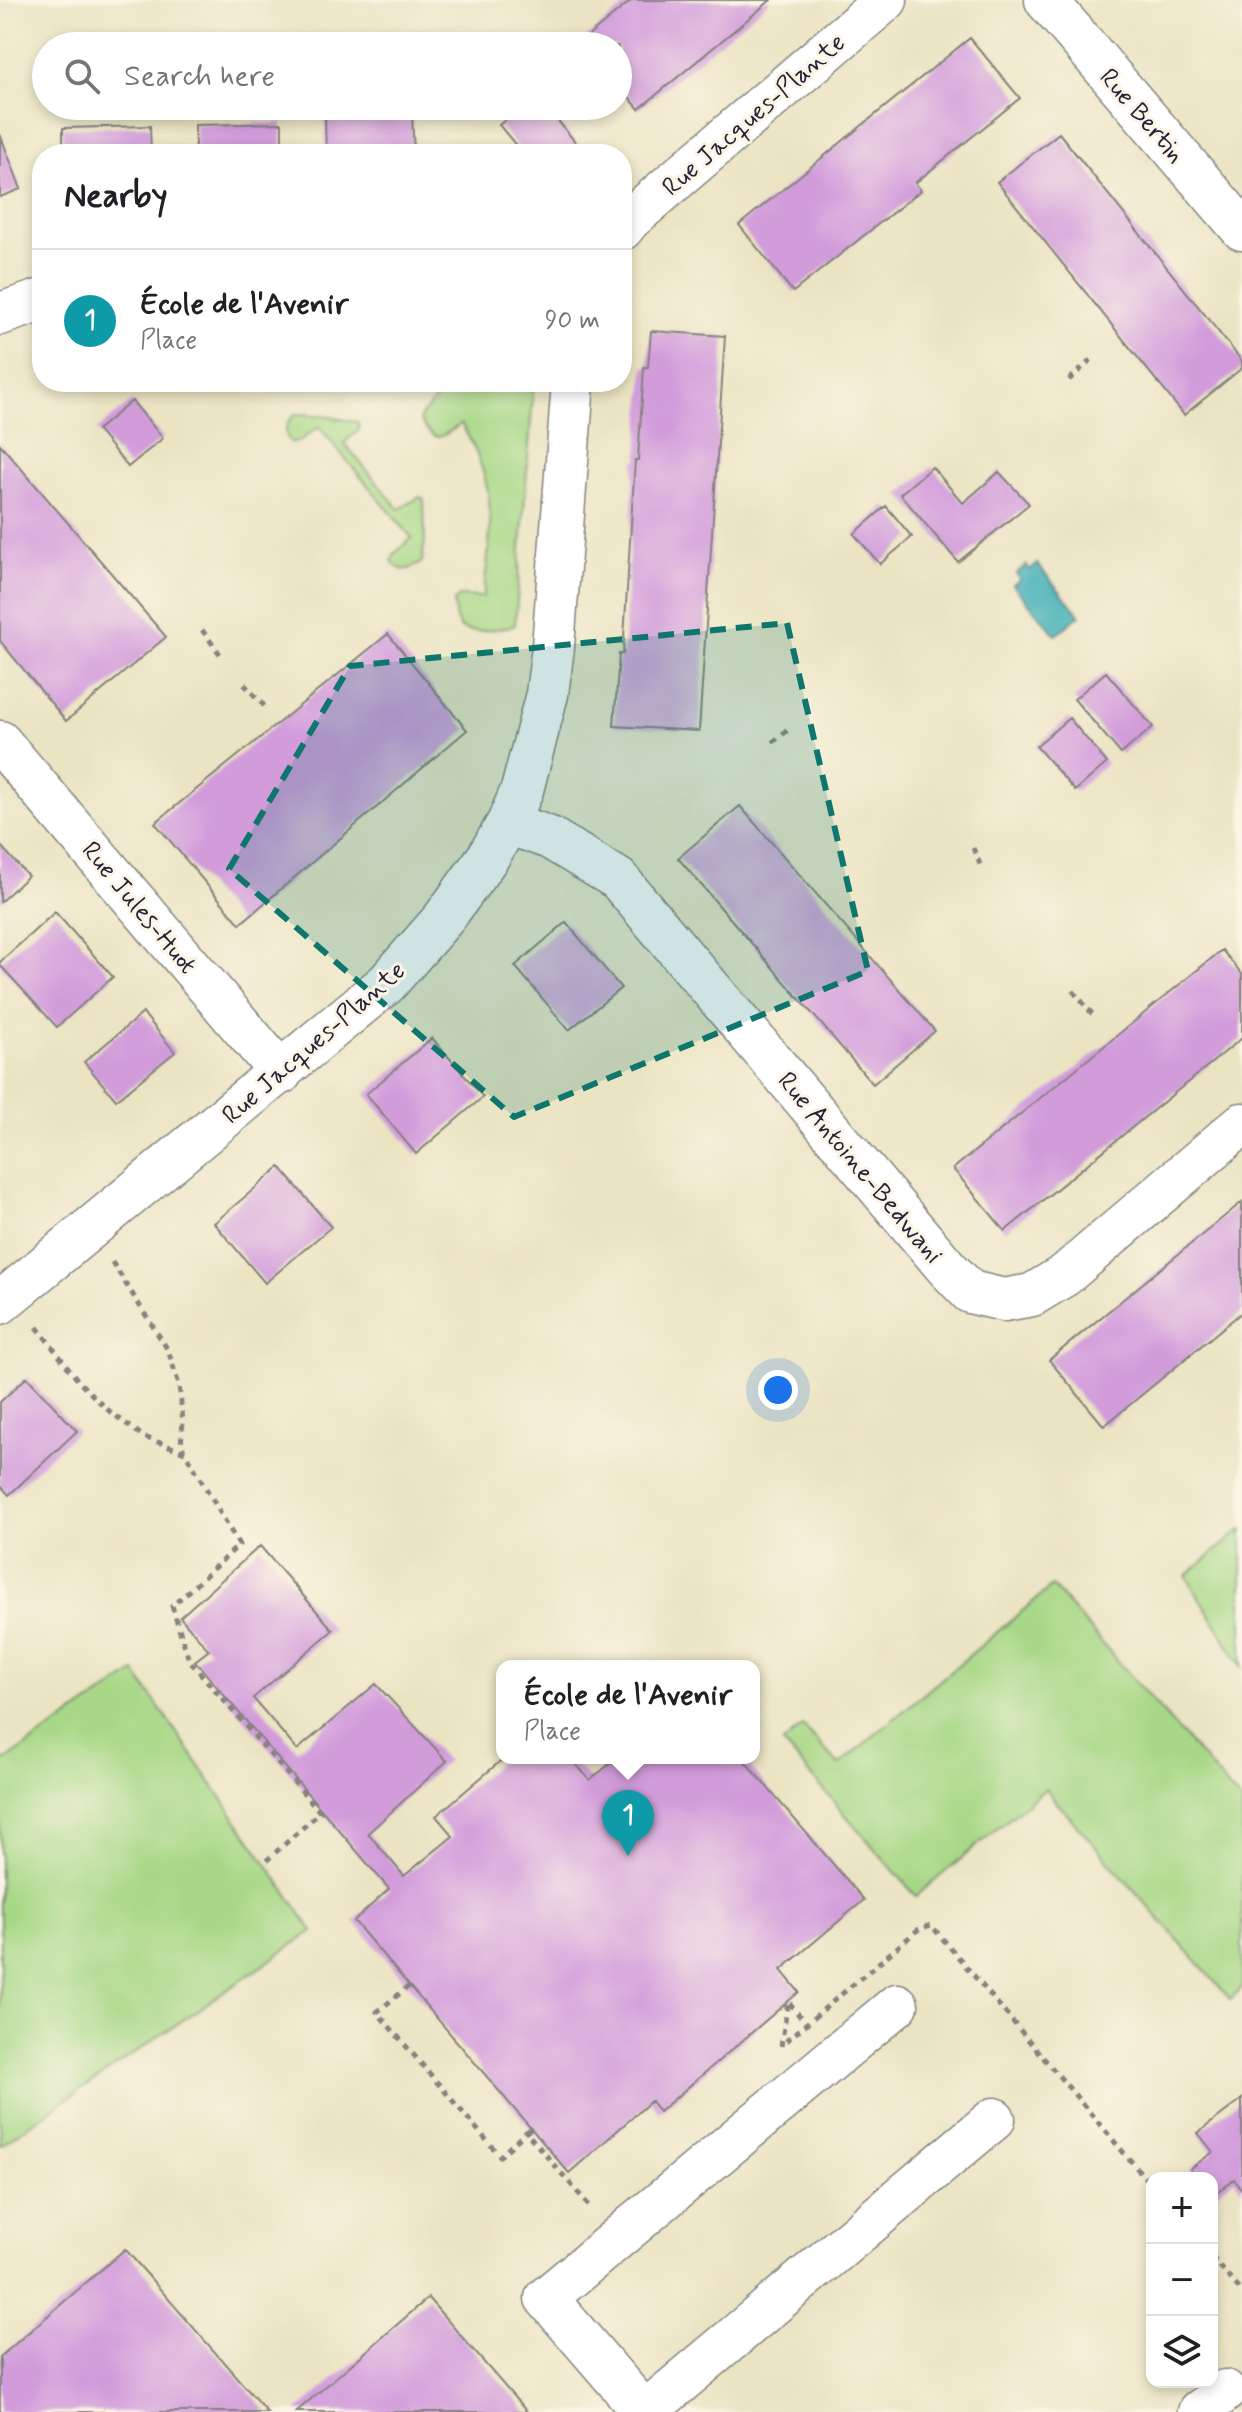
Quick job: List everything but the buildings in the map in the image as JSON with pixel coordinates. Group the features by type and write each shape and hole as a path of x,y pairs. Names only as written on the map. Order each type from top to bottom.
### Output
{"street":[{"name":"Rue Jacques-Plante","path":"632,217 886,0"},
{"name":"Rue Bertin","path":"1046,0 1242,229"},
{"path":"0,314 32,303"},
{"name":"Rue Jacques-Plante","path":"0,1303 387,983 444,918 488,857 508,823 522,790 547,694 572,392"},
{"name":"Rue Jules-Huot","path":"0,742 281,1073"},
{"name":"Rue Antoine-Bedwani","path":"508,823 550,838 618,879 970,1292 1004,1300 1032,1295 1065,1275 1242,1124"},
{"path":"897,2005 546,2298 644,2412 994,2119"}],"path":[{"path":"1069,380 1094,357"},
{"path":"202,630 223,658"},
{"path":"244,684 268,710"},
{"path":"773,742 788,730"},
{"path":"973,848 982,869"},
{"path":"1073,991 1094,1016"},
{"path":"112,1262 168,1350 179,1385 183,1422 181,1445 239,1545 172,1606 189,1660 320,1812 265,1862"},
{"path":"37,1327 80,1383 108,1410 144,1437 185,1452"},
{"path":"919,1929 931,1925 1146,2179"},
{"path":"409,1986 377,2012 500,2156 528,2130 593,2210"},
{"path":"781,2046 788,2001 806,2024"},
{"path":"1218,2264 1242,2292"}],"highlighted area":[{"path":"787,623 868,971 514,1117 229,869 350,666"}],"green space":[{"path":"432,392 533,392 515,625 471,631 464,630 457,621 454,601 461,596 483,597 490,508 482,467 461,424 439,437 430,433 420,420 438,397"},
{"path":"296,414 358,422 359,430 344,443 399,509 420,497 424,500 422,562 406,569 399,568 392,561 394,554 412,538 319,427 298,442 290,442 286,427"},
{"path":"1242,1529 1242,1667 1186,1576"},
{"path":"1052,1586 1242,1803 1242,1988 1230,1999 1045,1789 916,1896 783,1743 803,1726 839,1765"},
{"path":"135,1672 313,1931 0,2145 0,1764"}],"water":[{"path":"1037,564 1080,615 1056,635 1013,585 1020,579 1016,574 1026,565 1031,570"}],"place":[{"name":"École de l'Avenir","path":"628,1856"}]}
